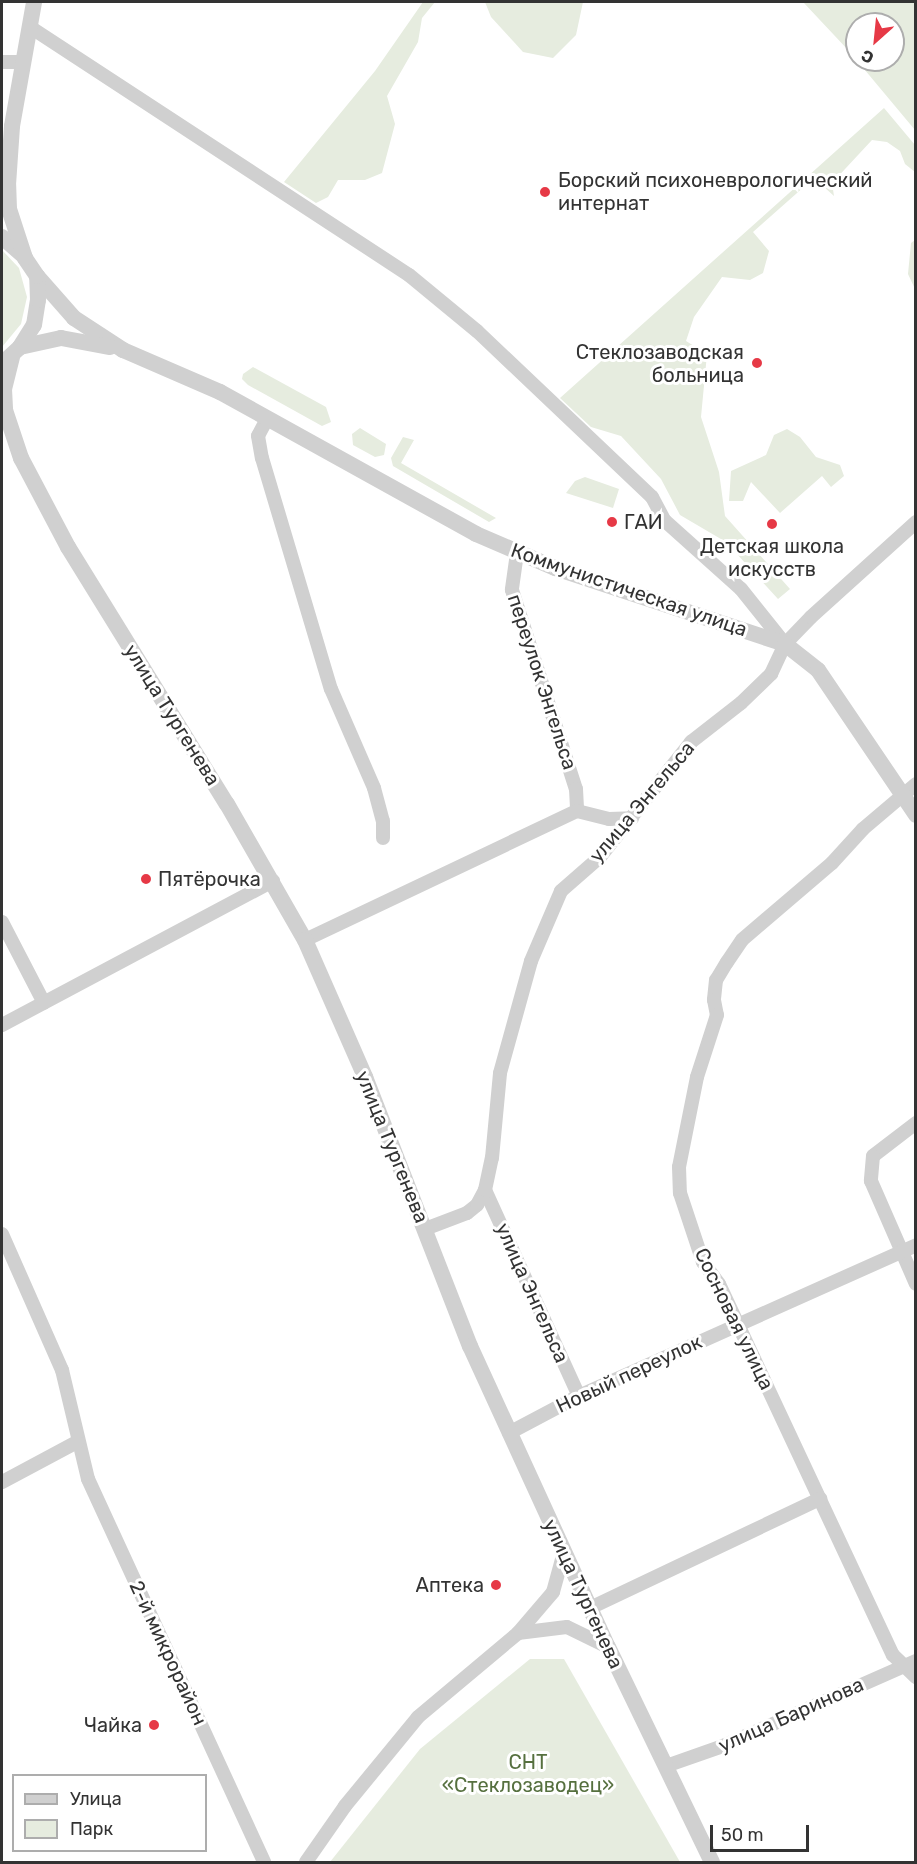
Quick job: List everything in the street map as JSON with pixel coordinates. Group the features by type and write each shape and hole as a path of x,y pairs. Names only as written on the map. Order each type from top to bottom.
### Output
{"street":[{"path":"2,157 12,126 34,2"},
{"path":"30,27 409,274 477,331 652,497 664,520 741,589 785,644"},
{"path":"2,62 24,62"},
{"path":"12,126 9,208 25,258"},
{"path":"2,237 25,258"},
{"name":"Коммунистическая улица","path":"25,258 37,276 74,318 123,350 220,392 476,534 517,553 785,644 818,670 909,790 915,815"},
{"name":"улица Тургенева","path":"21,458 5,410 4,389 11,356 34,325 37,276"},
{"name":"Коммунистическая улица","path":"11,356 61,338 123,350"},
{"path":"267,419 258,436 262,458 331,688 374,788 383,821 383,838"},
{"name":"улица Тургенева","path":"2,434 21,458 88,580 273,881 305,940 425,1229 470,1347 608,1647 712,1863"},
{"name":"улица Энгельса","path":"425,1229 467,1213 477,1205 485,1190 492,1158 500,1073 531,962 561,891 600,857 691,742 741,703 771,674 785,644 915,522"},
{"name":"переулок Энгельса","path":"517,553 512,590 576,789 577,811"},
{"name":"Сосновая улица","path":"909,790 863,829 832,863 742,940 716,980 714,1000 717,1015 689,1113 679,1167 680,1193 702,1262 718,1284 893,1655 910,1663 915,1677"},
{"path":"305,940 577,811 609,819 632,818"},
{"path":"2,1023 273,881"},
{"path":"2,922 44,1003"},
{"path":"915,1123 873,1156 871,1181 915,1284"},
{"name":"улица Энгельса","path":"485,1190 579,1396"},
{"name":"2-й микрорайон","path":"2,1234 8,1262 62,1371 77,1442 101,1507 264,1863"},
{"name":"Новый переулок","path":"509,1433 579,1396 915,1245"},
{"path":"2,1482 77,1442"},
{"path":"590,1608 820,1499"},
{"path":"306,1863 345,1806 418,1717 518,1633 553,1592 564,1552"},
{"path":"518,1633 550,1626 567,1627 608,1647"},
{"name":"улица Баринова","path":"666,1766 723,1746 910,1663"}],"green space":[{"path":"423,2 435,2 422,18 418,42 387,96 395,124 382,173 365,180 338,180 328,197 316,203 284,182 375,71"},
{"path":"485,2 583,2 576,35 553,58 523,52 491,17"},
{"path":"803,2 915,2 915,130 867,72 905,72 905,12 845,12 845,47"},
{"path":"884,108 915,145 915,172 905,164 900,151 887,142 872,140 832,183 834,196 814,178 753,232 769,251 763,273 750,280 722,277 694,317 686,341 707,354 701,417 719,472 725,516 790,589 778,599 726,542 680,515 661,479 621,436 591,427 560,398"},
{"path":"915,240 915,289 908,274 911,243"},
{"path":"2,250 19,268 27,297 21,324 2,347"},
{"path":"253,367 326,407 331,422 322,426 248,385 242,379 243,374"},
{"path":"360,428 386,444 384,455 375,457 353,445 352,434"},
{"path":"787,429 800,437 816,457 840,465 844,476 831,487 822,476 780,513 751,482 743,501 729,501 731,471 766,455 774,435"},
{"path":"403,437 414,440 401,463 496,518 489,522 393,466 391,458"},
{"path":"585,477 619,489 613,508 566,493 575,481"},
{"name":"СНТ «Стеклозаводец»","path":"530,1659 564,1659 680,1862 330,1862 420,1749"}],"place":[{"name":"Борский психоневрологический интернат","path":"545,192"},
{"name":"Стеклозаводская больница","path":"757,363"},
{"name":"ГАИ","path":"612,522"},
{"name":"Детская школа искусств","path":"772,524"},
{"name":"Пятёрочка","path":"146,879"},
{"name":"Аптека","path":"496,1585"},
{"name":"Чайка","path":"154,1725"}]}
